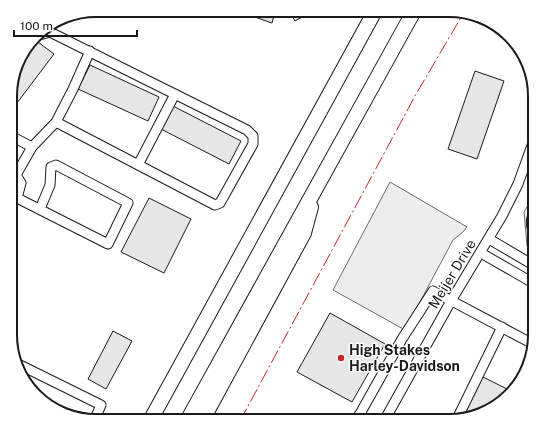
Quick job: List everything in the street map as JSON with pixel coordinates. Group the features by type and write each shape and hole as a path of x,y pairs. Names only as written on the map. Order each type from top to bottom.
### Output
{"highway":[{"path":"154,414 372,17"},
{"path":"191,414 320,178 411,17"},
{"path":"206,414 304,233 320,178"}],"street":[{"path":"50,32 247,130 252,136 253,144 220,203 215,205 56,122"},
{"path":"17,170 32,147 56,122 90,51"},
{"path":"138,165 175,94"},
{"path":"17,139 32,147"},
{"name":"Meijer Drive","path":"388,414 489,239 518,184 528,156"},
{"path":"17,202 40,209 108,244 128,203 56,164 51,167 50,185 40,209"},
{"path":"17,178 21,183 17,193"},
{"path":"489,239 528,262"},
{"path":"481,253 528,280"},
{"path":"360,414 405,334 433,291 528,341"},
{"path":"459,413 502,327"},
{"path":"24,367 102,405 98,414"}],"shaded area":[{"path":"390,182 467,227 453,240 405,330 333,290"},
{"path":"528,205 528,246 527,246 524,212"}],"building":[{"path":"255,17 274,17 272,23"},
{"path":"293,17 302,17 295,21"},
{"path":"39,42 54,54 17,103 20,76 25,61 33,48"},
{"path":"90,65 159,97 148,121 78,89"},
{"path":"475,71 504,81 477,159 448,149"},
{"path":"173,106 241,141 229,164 161,129"},
{"path":"149,198 191,219 164,273 121,252"},
{"name":"High Stakes Harley-Davidson","path":"330,313 385,344 352,402 297,372"},
{"path":"113,331 132,341 106,389 88,379"},
{"path":"481,376 506,389 497,398 479,408 464,412"}],"power":[{"path":"244,414 415,96 460,18"}],"place":[{"name":"High Stakes Harley-Davidson","path":"341,358"}]}
